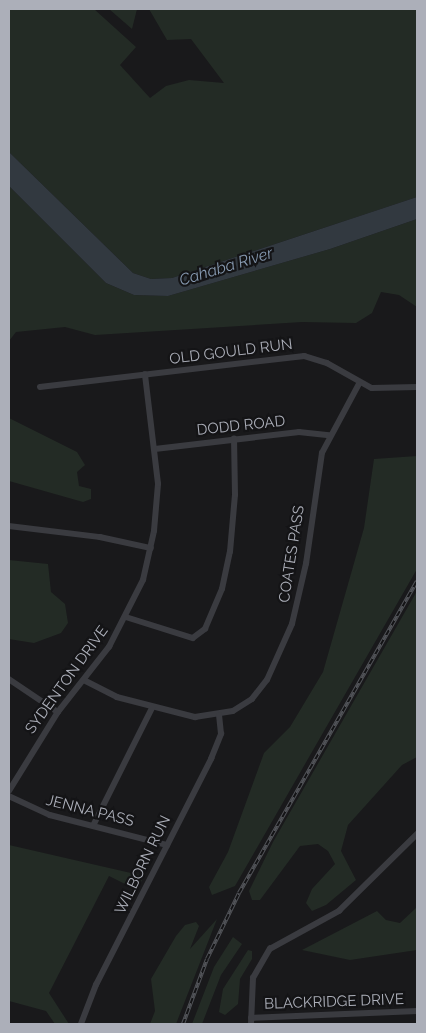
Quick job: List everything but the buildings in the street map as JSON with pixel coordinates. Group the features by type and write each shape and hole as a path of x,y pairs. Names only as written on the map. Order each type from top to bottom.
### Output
{"street":[{"name":"OLD GOULD RUN","path":"40,387 304,356 327,363 359,384 386,390 417,387"},
{"name":"SYDENTON DRIVE","path":"9,791 58,712 84,680 126,617 143,580 151,548 158,484 145,375"},
{"name":"COATES PASS","path":"84,680 102,691 152,708 195,718 219,716 241,707 261,688 292,624 306,564 317,476 329,435 359,384"},
{"name":"DODD ROAD","path":"155,449 316,431 329,435"},
{"path":"126,617 193,638 205,629 222,589 230,552 235,495 234,439"},
{"path":"9,526 100,537 151,548"},
{"path":"9,679 58,712"},
{"path":"93,826 152,708"},
{"name":"WILBORN RUN","path":"81,1024 96,985 216,746 221,734 219,716"},
{"name":"JENNA PASS","path":"9,796 50,815 167,845"},
{"path":"251,1021 253,978 270,949 339,911 417,834"},
{"name":"BLACKRIDGE DRIVE","path":"251,1021 417,1011"}],"shaded area":[{"path":"9,9 94,9 136,47 120,65 150,98 166,86 189,80 224,83 191,39 167,40 149,9 417,9 417,197 172,278 151,279 133,273 9,152"},
{"path":"109,9 137,9 132,29"},
{"path":"9,186 106,283 134,295 168,296 330,249 417,219 417,307 399,295 381,292 372,313 356,323 302,322 95,335 65,327 16,332 9,341"},
{"path":"9,418 77,452 85,465 77,472 79,486 91,489 91,499 83,502 9,481"},
{"path":"417,456 417,569 235,886 212,895 209,887 228,852 264,753 290,727 323,672 364,528 374,459"},
{"path":"9,560 48,564 51,592 65,604 68,623 61,633 34,643 9,639"},
{"path":"417,591 417,757 402,765 348,825 341,851 356,880 326,905 312,911 306,903 312,889 335,864 328,851 318,844 300,846 260,900 252,900 249,891 273,842"},
{"path":"9,845 144,876 137,890 109,876 49,993 69,1024 55,1024 46,1011 9,1001"},
{"path":"417,907 417,950 350,960 302,950 377,911 386,920 400,923"},
{"path":"217,919 176,1024 150,1024 155,1011 151,979 176,936 185,925 196,922 199,926 190,949"},
{"path":"233,937 242,944 221,975 202,1024 192,1024 214,967"},
{"path":"248,950 252,951 252,959 240,979 238,1004 225,1015 219,1012 223,989"}],"water":[{"name":"Cahaba River","path":"9,152 133,273 151,279 172,278 417,197 417,219 330,249 168,296 134,295 106,283 9,186"}],"railway":[{"path":"183,1024 207,959 239,893 417,581"}]}
